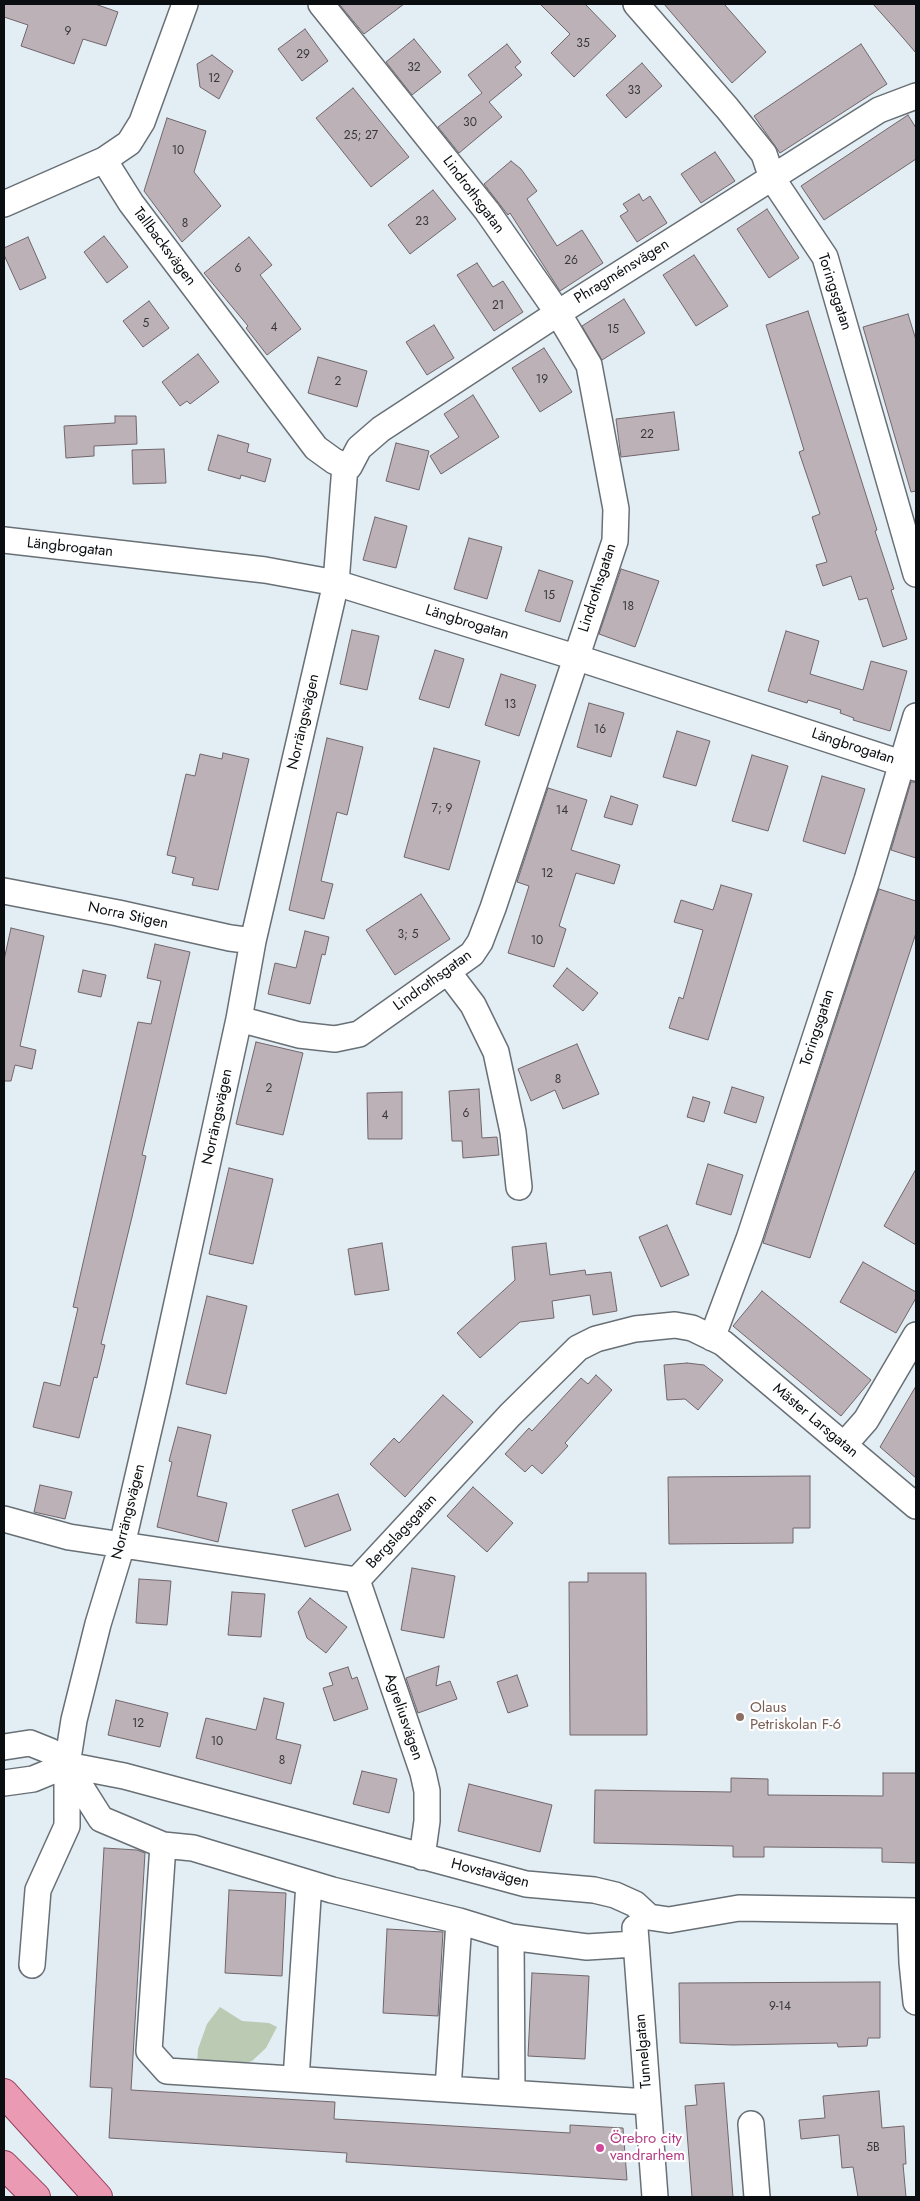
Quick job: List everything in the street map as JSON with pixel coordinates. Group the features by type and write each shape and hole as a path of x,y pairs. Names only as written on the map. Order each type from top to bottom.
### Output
{"main road":[{"path":"4,2093 98,2197"},
{"path":"4,2165 36,2197"}],"street":[{"path":"4,204 104,160 129,144 142,122 185,4"},
{"name":"Lindrothsgatan","path":"239,1019 299,1035 335,1039 359,1034 472,954 480,942 615,541 616,509 589,365 558,313 487,210 320,4"},
{"name":"Toringsgatan","path":"636,4 727,108 764,154 772,178 825,257 916,574"},
{"name":"Phragménsvägen","path":"345,466 349,467 359,448 381,428 558,313 879,110 916,96"},
{"name":"Tallbacksvägen","path":"104,160 131,203 316,448 334,461 345,466"},
{"name":"Norrängsvägen","path":"32,1965 38,1890 67,1826 67,1765 74,1720 98,1624 122,1546 239,1019 253,941 336,583 345,466"},
{"name":"Längbrogatan","path":"4,540 265,570 336,583 575,657 910,766"},
{"name":"Toringsgatan","path":"712,1338 752,1229 910,766 916,716"},
{"name":"Norra Stigen","path":"4,891 118,913 230,938 253,941"},
{"path":"448,972 473,1005 496,1052 513,1132 519,1187"},
{"name":"Bergslagsgatan","path":"4,1519 69,1537 357,1580 510,1415 578,1348 596,1340 635,1329 675,1325 692,1328 712,1338"},
{"path":"844,1445 866,1420 916,1335"},
{"name":"Mäster Larsgatan","path":"712,1338 723,1343 916,1506"},
{"name":"Agreliusvägen","path":"357,1580 423,1773 427,1791 427,1821 422,1857"},
{"name":"Hovstavägen","path":"4,1747 30,1743 50,1751 67,1765 124,1776 526,1884 594,1890 615,1895 635,1904 649,1917 669,1920 739,1908 913,1911"},
{"path":"4,1784 33,1779 67,1765 100,1819 164,1845 193,1848 309,1883 459,1921 511,1937 587,1948 635,1944"},
{"path":"164,1845 149,2051 167,2072 648,2102"},
{"path":"296,2079 309,1883"},
{"name":"Tunnelgatan","path":"635,1904 635,1944 655,2197"},
{"path":"913,1911 912,1962 916,2002"},
{"path":"448,2089 459,1921"},
{"path":"511,1937 512,2093"},
{"path":"751,2124 757,2197"}],"green space":[{"path":"220,2007 242,2021 269,2023 277,2027 266,2048 252,2061 229,2068 197,2064 198,2049 207,2024"}],"building":[{"path":"4,4 95,4 118,12 106,46 83,39 74,64 21,46 28,25 4,17"},
{"path":"339,4 404,4 364,34"},
{"path":"540,4 585,4 616,36 574,77 551,53 570,34"},
{"path":"664,4 724,4 766,52 732,83"},
{"path":"873,4 916,4 916,53 898,32"},
{"path":"305,29 328,61 302,81 278,49"},
{"path":"414,39 441,72 412,95 386,62"},
{"path":"507,44 521,62 515,67 522,75 489,102 502,117 459,153 438,127 482,93 468,75"},
{"path":"861,44 887,84 780,153 754,116"},
{"path":"212,55 233,71 219,99 200,87 197,64"},
{"path":"642,63 662,86 626,118 606,95"},
{"path":"353,88 409,157 371,187 316,118"},
{"path":"908,115 916,128 916,159 824,220 801,186"},
{"path":"167,118 206,131 194,172 221,206 182,242 144,191"},
{"path":"715,152 735,181 701,203 681,174"},
{"path":"511,161 521,169 537,191 527,199 557,246 582,230 603,263 560,291 510,213 508,215 484,184"},
{"path":"433,190 456,219 410,254 388,225"},
{"path":"639,194 643,201 650,196 667,223 637,242 620,216 628,211 623,204"},
{"path":"767,209 799,258 769,278 737,229"},
{"path":"104,236 128,267 107,283 84,252"},
{"path":"28,237 46,278 20,290 4,255 4,248"},
{"path":"249,237 272,265 260,275 301,329 267,355 246,328 248,326 204,273"},
{"path":"694,255 728,306 696,326 663,275"},
{"path":"477,263 493,287 503,281 523,312 494,331 457,275"},
{"path":"624,299 645,333 602,360 582,326"},
{"path":"149,301 169,328 143,347 123,321"},
{"path":"808,311 877,530 875,531 894,589 891,590 907,639 883,647 867,598 859,600 851,576 823,586 816,565 827,562 812,517 820,514 799,452 804,450 766,325"},
{"path":"908,314 916,340 916,491 911,492 863,327"},
{"path":"434,325 454,358 427,375 406,342"},
{"path":"544,348 572,392 540,412 512,368"},
{"path":"198,354 219,382 190,404 187,401 180,406 162,382"},
{"path":"318,357 367,371 357,407 308,393"},
{"path":"473,395 499,437 441,474 430,456 459,437 444,414"},
{"path":"674,412 679,450 621,457 616,419"},
{"path":"115,416 136,416 137,444 94,446 94,456 66,458 64,426 115,423"},
{"path":"218,435 249,444 247,452 271,459 265,482 241,475 240,479 208,470"},
{"path":"396,443 429,451 419,490 386,481"},
{"path":"164,449 166,483 133,484 132,450"},
{"path":"375,517 407,526 396,568 363,560"},
{"path":"469,538 502,547 487,599 454,589"},
{"path":"621,569 659,581 635,647 599,634"},
{"path":"539,570 573,581 560,622 525,611"},
{"path":"352,630 379,636 367,690 340,684"},
{"path":"786,631 819,641 810,674 863,690 871,661 907,671 890,731 853,720 854,718 840,713 841,710 808,700 807,703 768,691"},
{"path":"435,650 464,659 449,708 419,699"},
{"path":"501,674 536,685 519,736 485,725"},
{"path":"589,703 624,713 611,757 577,747"},
{"path":"677,731 710,741 696,786 663,777"},
{"path":"327,738 363,747 347,815 337,812 321,881 333,884 324,919 289,910"},
{"path":"434,748 480,761 449,870 404,857"},
{"path":"223,753 249,759 218,890 192,885 194,878 172,873 176,857 167,855 186,774 195,776 200,754 222,759"},
{"path":"752,755 788,766 768,831 732,821"},
{"path":"822,776 865,789 845,854 803,841"},
{"path":"911,782 916,782 916,858 891,850"},
{"path":"548,788 587,800 571,850 620,865 614,884 576,873 559,926 566,929 554,967 508,953 529,886 517,882"},
{"path":"611,796 638,805 632,825 604,817"},
{"path":"721,885 752,894 708,1040 669,1028 679,997 683,999 703,930 674,922 681,900 713,910"},
{"path":"879,889 916,901 916,933 810,1258 763,1243"},
{"path":"421,894 450,939 395,975 366,930"},
{"path":"11,928 44,936 20,1046 36,1050 32,1069 15,1065 11,1081 4,1081 4,960"},
{"path":"305,931 329,937 325,955 322,954 310,1004 268,994 275,963 296,968"},
{"path":"155,944 190,952 142,1155 146,1156 101,1344 105,1345 97,1378 94,1377 79,1438 33,1427 44,1382 60,1386 78,1308 73,1307 138,1022 151,1024 161,981 147,978"},
{"path":"567,968 598,993 583,1011 553,986"},
{"path":"83,970 106,975 101,997 78,992"},
{"path":"256,1042 303,1053 283,1135 236,1124"},
{"path":"577,1044 599,1094 563,1109 555,1090 531,1101 518,1069"},
{"path":"732,1087 764,1097 756,1123 724,1113"},
{"path":"479,1089 482,1138 497,1137 499,1155 463,1158 462,1141 452,1141 449,1091"},
{"path":"402,1092 402,1139 368,1139 367,1093"},
{"path":"693,1097 710,1102 704,1122 687,1117"},
{"path":"708,1164 743,1175 731,1215 696,1204"},
{"path":"229,1168 273,1179 253,1264 209,1254"},
{"path":"916,1169 916,1245 884,1226"},
{"path":"667,1225 689,1275 661,1287 639,1237"},
{"path":"382,1243 389,1290 355,1295 348,1249"},
{"path":"546,1243 550,1275 585,1270 586,1275 611,1272 617,1311 593,1315 590,1295 552,1301 554,1318 520,1322 480,1358 457,1333 515,1280 512,1247"},
{"path":"863,1262 916,1292 916,1298 896,1333 840,1302"},
{"path":"762,1291 871,1380 841,1416 733,1326"},
{"path":"207,1296 247,1306 226,1394 186,1384"},
{"path":"687,1363 704,1365 723,1380 698,1410 685,1399 667,1400 664,1365"},
{"path":"596,1375 612,1390 565,1443 568,1446 542,1474 532,1465 525,1472 505,1454 529,1428 532,1431 581,1378 588,1384"},
{"path":"916,1386 916,1478 880,1447"},
{"path":"443,1395 473,1422 405,1497 370,1464 394,1438 399,1443"},
{"path":"178,1427 211,1435 197,1496 227,1503 218,1542 157,1527 172,1462 169,1461"},
{"path":"810,1476 810,1528 793,1528 793,1543 669,1544 668,1477"},
{"path":"40,1485 72,1492 65,1519 34,1512"},
{"path":"473,1487 513,1523 487,1552 447,1516"},
{"path":"338,1494 351,1530 305,1547 292,1510"},
{"path":"412,1568 455,1576 444,1638 401,1630"},
{"path":"588,1573 646,1573 647,1735 570,1735 569,1582 588,1582"},
{"path":"139,1579 171,1581 167,1625 136,1623"},
{"path":"232,1592 265,1594 261,1637 228,1635"},
{"path":"310,1598 347,1627 326,1653 307,1638 298,1612"},
{"path":"439,1666 436,1686 450,1681 457,1699 418,1713 406,1678"},
{"path":"348,1667 352,1679 357,1677 368,1709 334,1721 323,1688 333,1685 329,1673"},
{"path":"517,1675 528,1706 508,1713 497,1682"},
{"path":"264,1698 284,1703 276,1739 301,1745 291,1784 196,1758 206,1718 256,1730"},
{"path":"116,1700 168,1713 160,1747 108,1735"},
{"path":"362,1771 397,1779 389,1813 353,1804"},
{"path":"883,1773 916,1773 916,1863 882,1862 882,1848 764,1847 764,1857 733,1857 733,1846 594,1843 595,1790 731,1792 731,1778 768,1779 768,1795 883,1796"},
{"path":"469,1784 552,1805 540,1852 458,1831"},
{"path":"104,1848 137,1850 145,1853 131,2090 335,2102 334,2119 570,2133 570,2125 623,2128 627,2180 346,2162 347,2153 109,2138 112,2088 90,2087"},
{"path":"229,1890 286,1893 282,1976 225,1973"},
{"path":"387,1929 443,1932 438,2016 383,2013"},
{"path":"532,1973 589,1976 585,2059 528,2056"},
{"path":"880,1982 880,2038 868,2038 867,2046 838,2047 837,2043 733,2045 680,2043 679,1983"},
{"path":"724,2083 733,2197 692,2197 685,2106 697,2105 695,2085"},
{"path":"879,2091 882,2128 904,2126 906,2164 903,2164 906,2197 858,2197 853,2167 842,2168 839,2135 801,2139 799,2120 825,2118 823,2096"}],"place":[{"name":"Olaus Petriskolan F-6","path":"740,1717"},
{"name":"Örebro city vandrarhem","path":"600,2148"}]}
